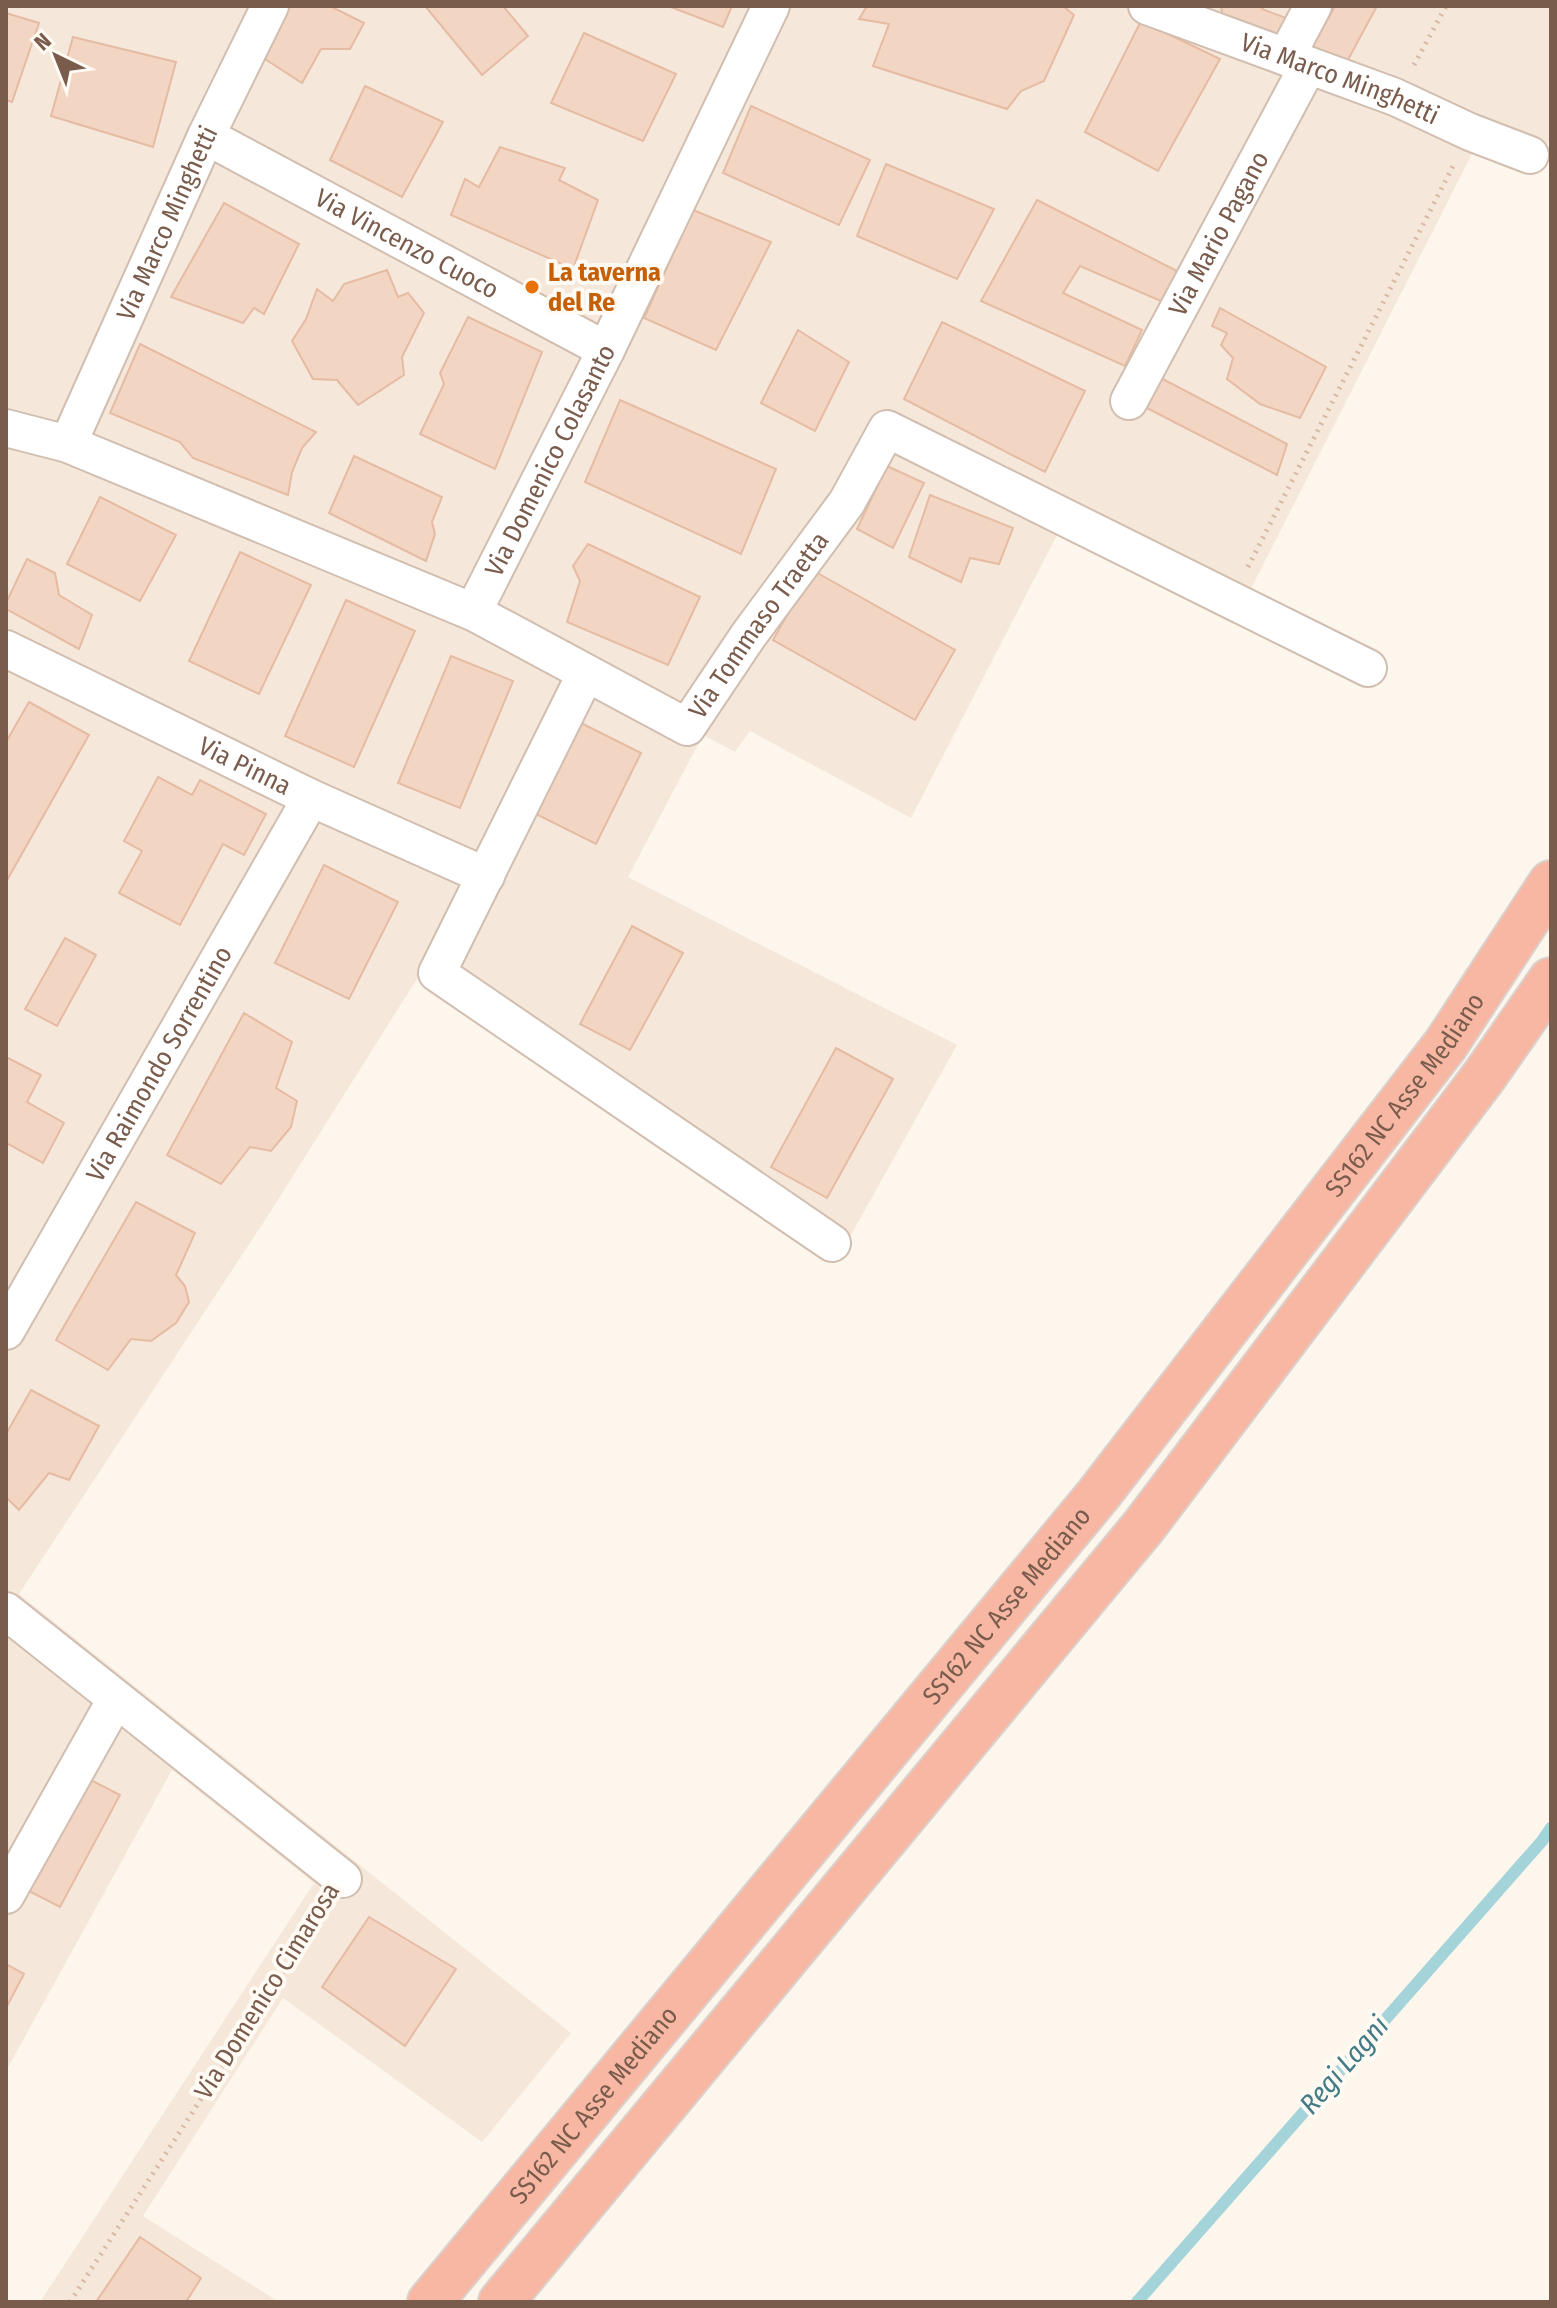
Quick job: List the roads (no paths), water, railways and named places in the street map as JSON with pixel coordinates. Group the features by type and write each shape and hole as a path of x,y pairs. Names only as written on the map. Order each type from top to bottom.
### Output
{"highway":[{"name":"SS162 NC Asse Mediano","path":"430,2302 1098,1495 1446,1044 1551,883"},
{"name":"SS162 NC Asse Mediano","path":"501,2302 1144,1526 1485,1075 1551,980"}],"street":[{"name":"Via Marco Minghetti","path":"68,444 206,136 270,6"},
{"name":"Via Domenico Colasanto","path":"473,612 606,350 771,6"},
{"name":"Via Marco Minghetti","path":"1147,6 1395,97 1470,132 1530,155"},
{"name":"Via Mario Pagano","path":"1129,401 1297,62 1313,6"},
{"name":"Via Vincenzo Cuoco","path":"206,136 606,350"},
{"name":"Via Tommaso Traetta","path":"6,428 68,444 473,612 687,727 748,636 847,502 887,429 1368,668"},
{"name":"Via Pinna","path":"6,649 311,798 486,876"},
{"path":"586,673 437,973 832,1243"},
{"name":"Via Raimondo Sorrentino","path":"6,1331 311,798"},
{"name":"Via Domenico Cimarosa","path":"6,1611 343,1879"},
{"path":"6,1895 116,1699"}],"waterway":[{"name":"Regi Lagni","path":"1137,2302 1551,1828"}],"place":[{"name":"La taverna del Re","path":"532,287"}]}
